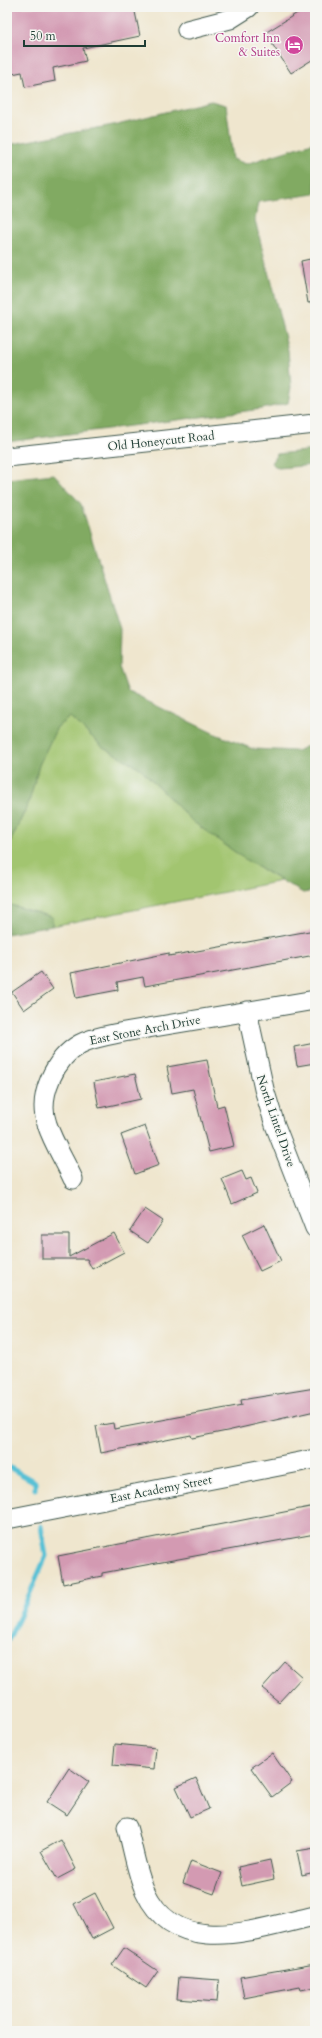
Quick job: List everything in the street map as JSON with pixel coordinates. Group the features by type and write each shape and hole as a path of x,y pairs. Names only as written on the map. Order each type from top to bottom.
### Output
{"street":[{"path":"187,30 230,19 249,7"},
{"name":"Old Honeycutt Road","path":"7,457 315,424"},
{"name":"East Stone Arch Drive","path":"73,1179 46,1124 44,1111 48,1086 54,1070 66,1056 80,1044 98,1037 315,1000"},
{"name":"North Lintel Drive","path":"247,1011 264,1089 280,1137 315,1228"},
{"name":"East Academy Street","path":"7,1519 315,1459"},
{"path":"127,1827 146,1892 156,1908 175,1926 191,1933 225,1935 315,1916"}],"green space":[{"path":"211,101 226,105 233,159 246,164 315,142 315,194 258,202 255,220 288,350 291,387 288,403 262,409 7,442 7,145 113,125"},
{"path":"315,450 315,465 278,468 271,463 277,454"},
{"path":"54,474 81,504 120,629 119,667 128,692 213,733 253,749 297,751 315,742 315,891 303,893 246,860 192,821 140,768 103,747 70,717 57,727 39,765 29,802 7,849 7,479"},
{"path":"70,717 103,747 140,768 192,821 246,860 281,881 52,926 52,917 7,904 7,849 29,802 39,765 57,727"},
{"path":"7,904 52,917 52,926 7,934"}],"building":[{"path":"7,7 134,7 140,36 83,48 86,61 53,68 55,81 25,87 22,72 7,75"},
{"name":"Comfort Inn & Suites","path":"307,7 315,7 315,58 291,73 265,33"},
{"path":"315,258 315,302 308,303 301,261"},
{"path":"315,930 315,955 145,986 143,977 117,982 118,990 76,998 71,973 169,953 169,956"},
{"path":"41,972 53,989 24,1010 12,992"},
{"path":"315,1043 315,1063 297,1066 294,1047"},
{"path":"207,1060 217,1107 224,1105 234,1146 209,1152 193,1089 172,1093 167,1067"},
{"path":"135,1074 141,1099 99,1108 94,1082"},
{"path":"145,1126 159,1165 135,1174 121,1135"},
{"path":"242,1171 246,1180 251,1178 257,1193 232,1204 222,1179"},
{"path":"145,1209 163,1221 148,1243 130,1231"},
{"path":"264,1224 281,1261 260,1271 242,1235"},
{"path":"114,1233 124,1252 92,1269 87,1259 42,1259 42,1235 69,1235 69,1257"},
{"path":"315,1388 315,1411 192,1438 191,1435 101,1453 96,1426 113,1423 114,1429 242,1405 241,1400"},
{"path":"315,1506 315,1534 102,1573 102,1576 63,1584 58,1556"},
{"path":"285,1662 302,1677 279,1702 262,1688"},
{"path":"115,1744 156,1748 154,1769 113,1765"},
{"path":"272,1753 292,1782 272,1797 251,1768"},
{"path":"69,1768 89,1782 67,1815 47,1802"},
{"path":"196,1778 209,1809 190,1817 176,1787"},
{"path":"61,1840 76,1869 57,1879 41,1851"},
{"path":"315,1848 315,1872 302,1875 297,1851"},
{"path":"270,1860 274,1879 242,1886 238,1867"},
{"path":"191,1861 222,1873 214,1894 183,1883"},
{"path":"95,1893 113,1928 92,1939 74,1904"},
{"path":"124,1948 158,1971 146,1988 112,1965"},
{"path":"315,1964 315,1987 301,1990 300,1987 244,1998 240,1977"},
{"path":"179,1977 219,1980 217,2002 177,1999"}],"waterway":[{"path":"7,1466 35,1482 35,1489"},
{"path":"7,1642 46,1556 41,1526"}],"place":[{"name":"Comfort Inn & Suites","path":"294,45"}]}
